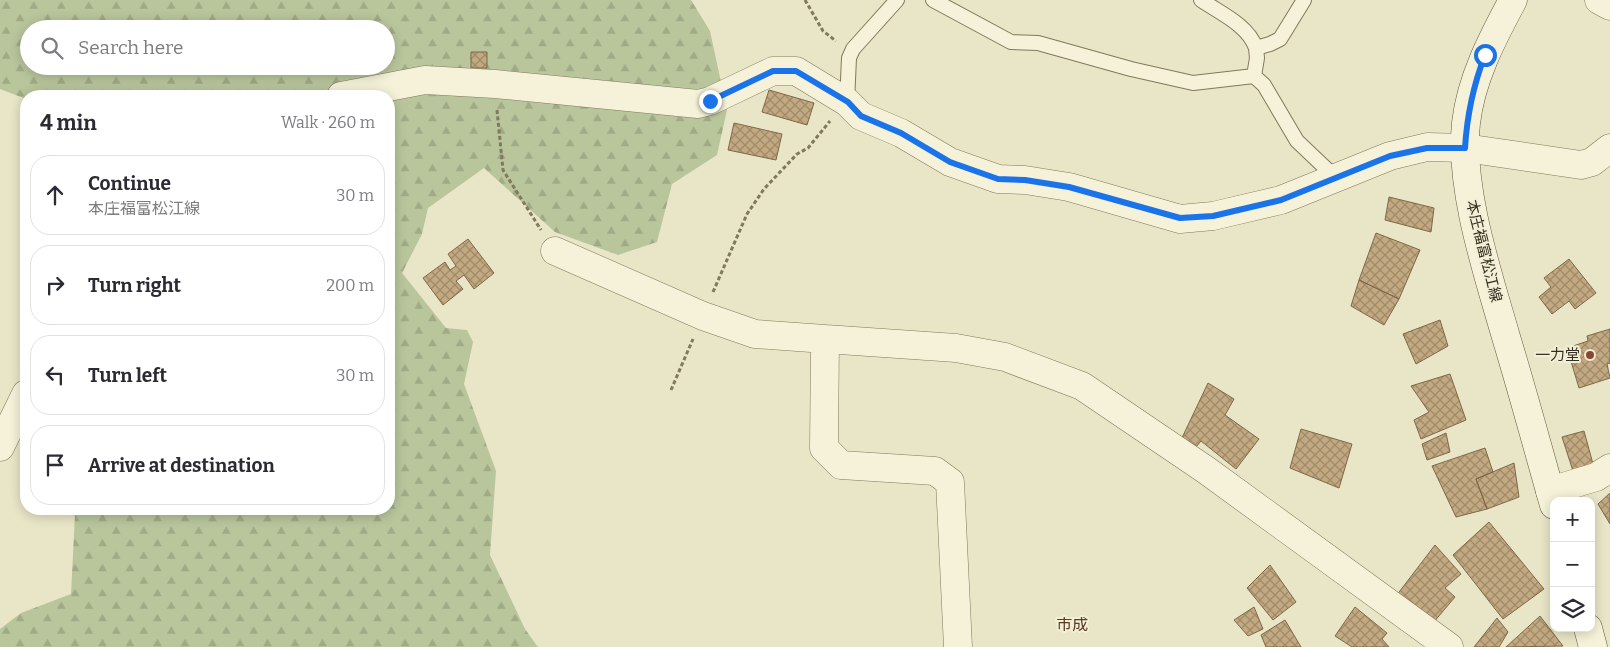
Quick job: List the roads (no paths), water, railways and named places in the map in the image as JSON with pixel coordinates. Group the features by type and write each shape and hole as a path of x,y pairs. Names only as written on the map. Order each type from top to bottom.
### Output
{"street":[{"name":"本庄福富松江線","path":"1513,0 1485,55 1476,79 1466,123 1467,176 1486,270 1552,497"},
{"path":"1599,0 1610,6"},
{"path":"372,90 425,80 494,84 698,104 710,101 773,71 796,71 841,109 901,133 950,162 998,179 1025,180 1069,187 1180,218 1213,216 1281,200 1390,156 1427,148 1465,148 1581,165 1592,162 1610,148"},
{"path":"555,251 703,316 755,334 956,348 1005,357 1082,386 1206,470 1449,647"},
{"path":"825,339 824,448 841,465 935,471 950,482 958,647"},
{"path":"0,447 20,406"},
{"path":"1554,497 1596,477 1610,468"},
{"path":"1589,632 1593,647"}],"lane":[{"path":"841,109 849,58 853,49 897,0"},
{"path":"933,0 1011,42 1038,43 1130,69 1193,82 1254,76 1264,85 1297,141 1336,178"},
{"path":"1201,0 1243,28 1254,42 1257,58 1254,76"},
{"path":"1256,48 1280,39 1304,0"}],"place":[{"name":"一力堂","path":"1590,355"}],"district":[{"name":"市成","path":"1072,624"}]}
